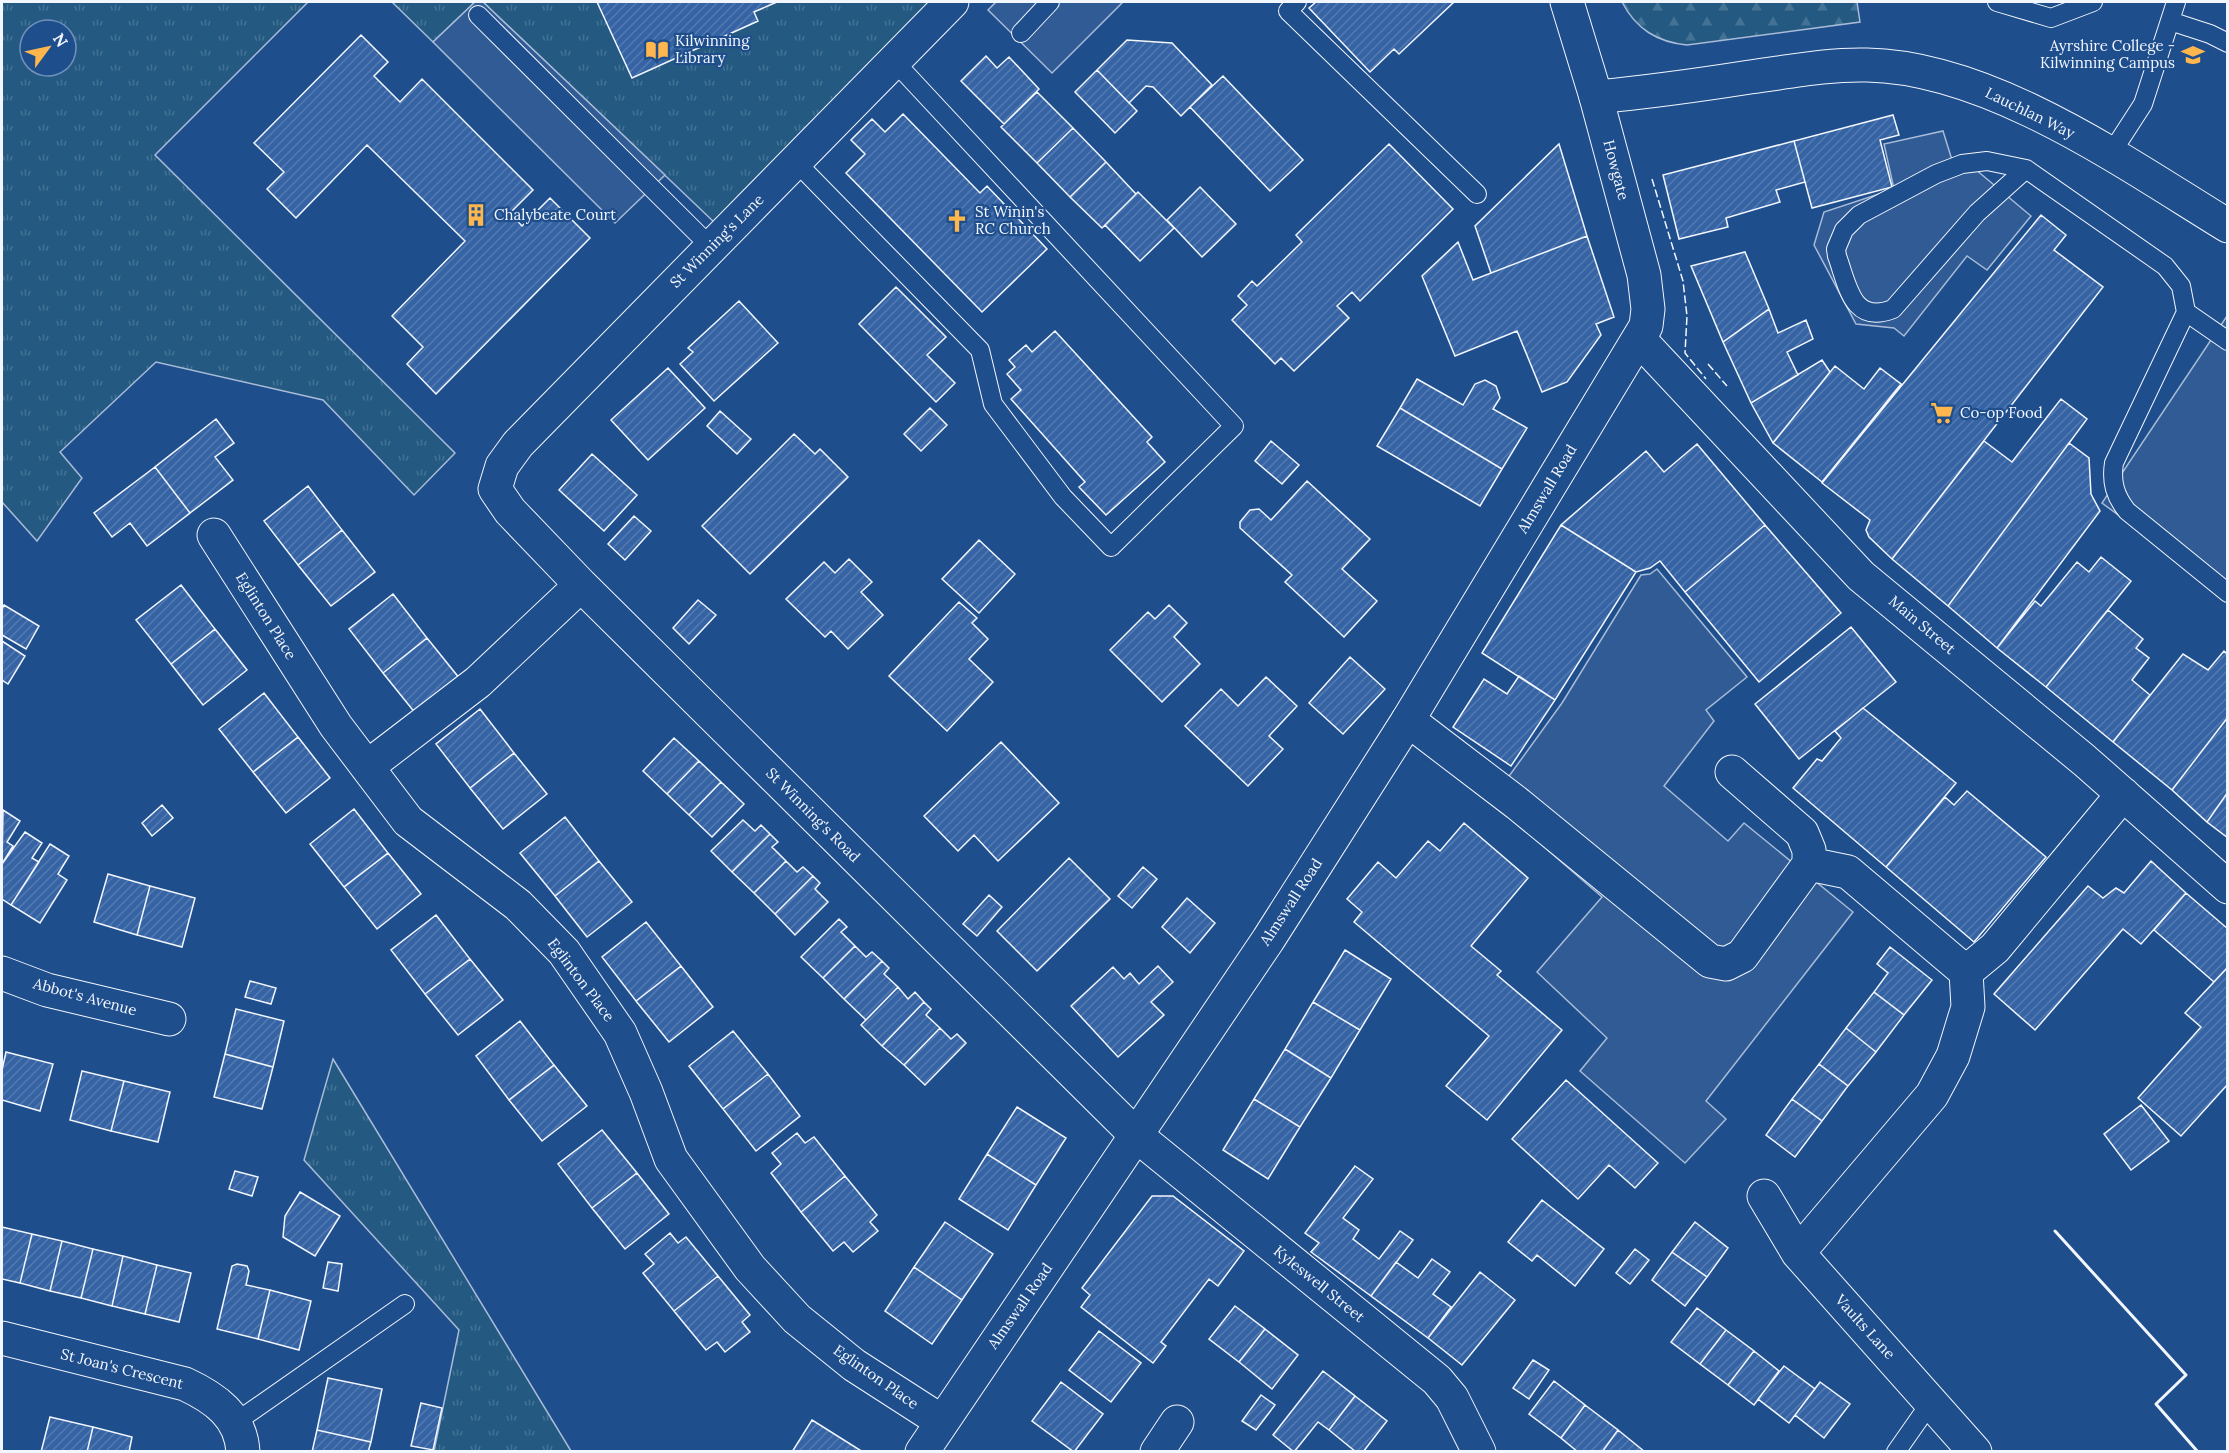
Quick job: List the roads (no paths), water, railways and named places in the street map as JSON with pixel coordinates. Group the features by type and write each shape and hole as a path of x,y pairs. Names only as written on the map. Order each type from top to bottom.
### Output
{"street":[{"name":"St Winning's Lane","path":"495,489 502,466 518,444 952,2"},
{"name":"Howgate","path":"1567,2 1596,97 1644,275 1648,309 1646,326 1640,339"},
{"name":"Lauchlan Way","path":"1596,97 1828,66 1901,67 1948,78 1997,94 2110,154 2228,226"},
{"name":"Almswall Road","path":"922,1452 940,1421 1137,1136 1408,720 1540,498 1640,339"},
{"name":"Main Street","path":"1640,339 1861,576 2123,794 2228,886"},
{"name":"St Winning's Road","path":"495,489 510,511 581,585 1137,1136"},
{"name":"Eglinton Place","path":"214,535 336,726 408,820 518,905 564,952 620,1033 646,1092 671,1159 750,1268 797,1319 854,1365 940,1421"},
{"path":"367,767 478,682 581,585"},
{"path":"1408,720 1518,804 1710,961 1726,964 1742,956 1809,864 1809,850 1802,833 1732,772"},
{"path":"1966,972 1995,948 2123,794"},
{"path":"1798,1253 1932,1095 1953,1056 1968,1007 1966,972 1848,872 1809,864"},
{"name":"Abbot's Avenue","path":"2,973 46,990 169,1018"},
{"name":"Kyleswell Street","path":"1137,1136 1437,1380 1452,1398 1479,1452"},
{"name":"Vaults Lane","path":"1764,1196 1798,1253 1975,1452"},
{"name":"St Joan's Crescent","path":"2,1338 185,1384 208,1395 239,1437"},
{"path":"1157,1452 1177,1422"}],"lane":[{"path":"1021,33 1050,2"},
{"path":"1298,2 1288,11 1476,194"},
{"path":"1997,2 2051,18 2093,2"},
{"path":"2110,154 2143,104 2172,7 2210,34 2228,43"},
{"path":"478,15 710,246"},
{"path":"796,162 980,350 993,404 1063,497 1111,548 1234,426 894,62"},
{"path":"2026,169 1977,213 1893,309 1877,314 1864,311 1855,304 1836,249 1844,230 1859,215 1936,174 1962,164 1987,161 2026,169 2165,266 2181,286 2186,312 2114,463 2112,481 2116,495 2127,511 2228,593"},
{"path":"2186,312 2228,341"},
{"path":"239,1437 405,1304"},
{"path":"1896,1452 1931,1402"}],"place":[{"name":"Kilwinning Library","path":"657,50"},
{"name":"Ayrshire College - Kilwinning Campus","path":"2193,55"},
{"name":"Chalybeate Court","path":"476,215"},
{"name":"St Winin's RC Church","path":"957,221"},
{"name":"Co-op Food","path":"1942,413"}]}
